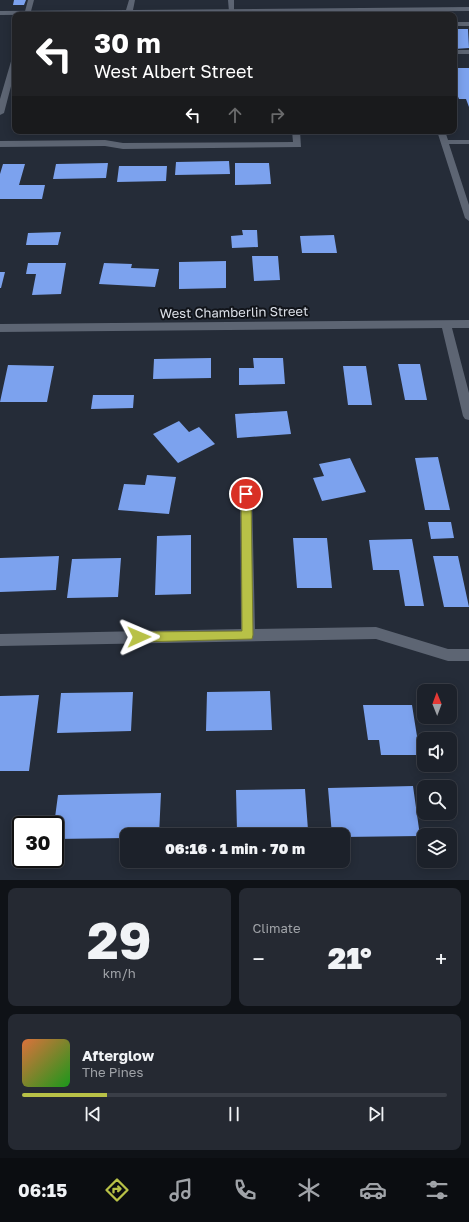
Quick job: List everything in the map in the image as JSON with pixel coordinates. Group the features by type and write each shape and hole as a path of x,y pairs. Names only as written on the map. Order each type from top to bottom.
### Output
{"street":[{"path":"129,12 132,0"},
{"path":"333,0 335,10"},
{"path":"298,12 335,10 411,12 469,9"},
{"path":"0,14 12,14"},
{"path":"0,144 106,140 123,146 298,145 296,134"},
{"path":"446,324 469,416"},
{"name":"West Chamberlin Street","path":"0,328 469,324"},
{"path":"246,494 248,635"},
{"path":"0,640 376,633 448,655 469,655"}],"lane":[{"path":"28,12 31,0"},
{"path":"231,0 232,12"},
{"path":"457,24 469,24"},
{"path":"457,52 469,52"},
{"path":"0,113 12,69"},
{"path":"442,134 469,218"},
{"path":"445,142 469,142"}],"building":[{"path":"14,0 26,0 24,5 13,5"},
{"path":"457,29 468,29 469,48 457,49"},
{"path":"457,68 469,68 469,107 466,99 459,99 457,94"},
{"path":"229,161 230,174 175,175 176,162"},
{"path":"108,163 106,178 53,179 56,164"},
{"path":"235,163 269,163 271,184 235,185"},
{"path":"3,164 25,164 19,185 45,185 42,199 0,199 0,174"},
{"path":"119,166 167,166 166,181 117,182"},
{"path":"242,230 257,230 258,247 232,248 231,236 243,235"},
{"path":"61,232 58,245 26,245 28,233"},
{"path":"334,235 337,253 302,253 300,236"},
{"path":"252,256 278,256 280,280 254,281"},
{"path":"226,261 226,288 179,289 179,262"},
{"path":"28,263 66,263 61,294 32,295 36,274 26,274"},
{"path":"104,263 132,264 131,268 159,269 155,287 99,284"},
{"path":"0,272 5,272 1,288 0,288"},
{"path":"211,358 211,378 153,379 154,359"},
{"path":"253,358 283,358 285,384 239,385 239,368 254,368"},
{"path":"398,364 420,364 427,400 405,400"},
{"path":"8,365 54,366 47,402 0,402"},
{"path":"343,366 366,366 372,405 348,405"},
{"path":"93,395 134,395 133,408 91,409"},
{"path":"287,411 291,434 237,438 235,414"},
{"path":"179,421 189,432 199,427 215,444 178,463 153,434"},
{"path":"438,457 450,510 425,510 415,458"},
{"path":"350,458 366,492 322,501 313,478 324,476 319,464"},
{"path":"147,475 176,477 169,514 118,510 124,484 145,485"},
{"path":"428,522 451,522 454,538 431,539"},
{"path":"191,535 191,594 155,595 157,536"},
{"path":"293,538 327,538 332,588 297,588"},
{"path":"412,539 424,606 405,606 399,570 373,570 369,540"},
{"path":"59,556 56,590 0,592 0,558"},
{"path":"433,556 458,556 469,607 444,607"},
{"path":"121,558 118,597 67,598 72,559"},
{"path":"270,691 272,730 206,731 207,692"},
{"path":"133,692 131,731 57,733 61,693"},
{"path":"39,695 29,771 0,771 0,696"},
{"path":"363,705 412,705 417,736 417,755 381,755 379,740 368,740"},
{"path":"413,786 419,828 417,828 417,836 350,837 350,828 331,828 328,788"},
{"path":"305,789 308,828 237,828 236,790"},
{"path":"161,793 159,828 120,828 120,838 64,839 64,816 55,816 58,795"}],"route":[{"path":"139,637 248,635 246,494"}]}
